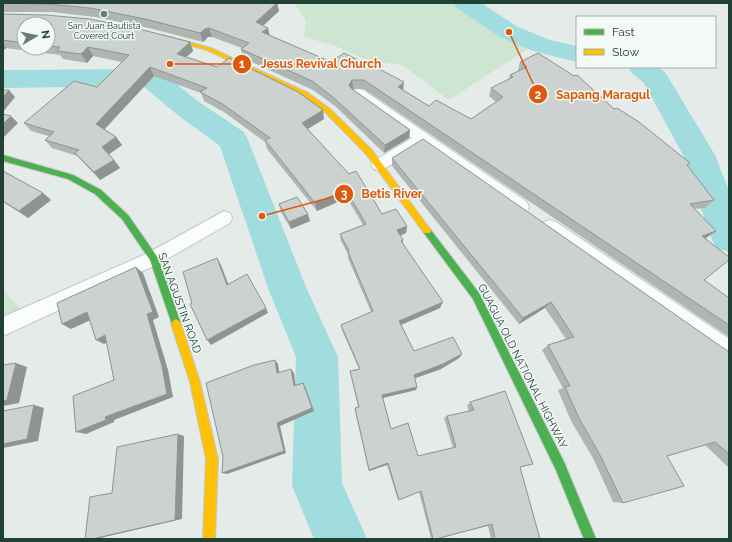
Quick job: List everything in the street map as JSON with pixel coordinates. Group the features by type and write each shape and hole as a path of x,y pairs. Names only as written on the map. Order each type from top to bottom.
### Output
{"main road":[{"name":"GUAGUA OLD NATIONAL HIGHWAY","path":"157,35 209,49 306,95 328,111 368,152 476,296 560,466 590,539"},
{"name":"SAN AGUSTIN ROAD","path":"3,158 70,177 98,192 125,217 154,258 195,382 212,459 209,539"}],"street":[{"path":"358,93 729,351"},
{"path":"379,165 423,138"},
{"path":"3,327 154,258 224,218"}],"green space":[{"path":"294,3 459,3 528,49 449,100 402,65 366,60 333,45 304,37 306,20"},
{"path":"3,290 32,321 3,336"}],"building":[{"path":"3,3 277,3 256,22 268,28 262,32 331,62 344,53 360,61 362,60 404,82 398,87 429,106 436,100 471,119 503,97 491,88 513,77 510,75 527,67 520,62 538,53 574,76 577,75 614,109 617,108 639,122 690,163 687,165 714,200 690,204 716,231 702,236 729,257 729,260 704,280 729,298 729,325 364,80 352,80 349,85 352,89 410,130 385,145 334,98 312,81 241,49 249,43 209,28 200,33 145,19 90,8 47,4"},
{"path":"3,14 46,15 90,19 143,30 190,42 177,54 217,67 229,58 298,92 323,110 302,123 349,174 356,171 382,214 396,209 407,226 397,230 403,240 401,241 443,302 399,321 414,351 453,337 462,354 443,364 414,375 417,387 382,395 391,429 408,423 418,456 456,447 447,416 474,410 470,402 505,391 533,464 520,467 540,539 495,539 492,524 433,539 421,491 399,500 388,463 369,470 355,408 359,407 350,371 360,369 341,325 373,311 348,252 349,251 340,234 366,224 346,190 315,203 265,140 270,138 221,103 200,92 207,88 150,67 96,124 116,137 102,147 114,160 94,172 75,153 79,150 45,140 54,132 24,123 74,81 97,87 129,55 88,47 81,54 57,51 60,47 56,47 56,16 16,16 16,42 3,40"},
{"path":"3,90 9,90 3,97"},
{"path":"3,114 11,116 3,124"},
{"path":"423,139 729,352 729,454 715,442 667,456 684,486 623,503 601,457 579,418 565,387 570,386 548,345 574,337 551,302 523,318 392,158"},
{"path":"3,171 43,193 19,211 3,201"},
{"path":"297,197 308,214 289,222 279,204"},
{"path":"217,258 227,285 247,274 266,308 207,340 190,304 192,303 183,272"},
{"path":"136,267 153,312 147,314 162,366 167,394 105,417 106,420 76,432 73,396 114,380 105,335 96,340 87,312 62,324 57,303"},
{"path":"275,360 277,373 291,369 294,386 303,383 312,408 277,423 284,451 222,473 223,457 206,383 254,365"},
{"path":"16,363 7,400 3,401 3,365"},
{"path":"34,405 27,439 3,444 3,411"},
{"path":"178,434 175,520 92,539 85,539 90,497 112,493 117,447"}],"waterway":[{"path":"465,3 509,32 542,46 576,54"},
{"path":"642,68 655,78 699,155 729,237"},
{"path":"3,79 150,77 189,109 233,140 287,288 317,357 317,486 341,539"}],"traffic: fast":[{"path":"3,158 70,177 98,192 125,217 154,258 176,324"},
{"path":"427,231 476,296 560,466 590,539"}],"traffic: slow":[{"path":"162,37 209,49 306,95 328,111 369,152 427,231"},
{"path":"176,324 195,382 212,459 209,539"}],"place":[{"name":"San Juan Bautista Covered Court","path":"104,14"},
{"name":"Sapang Maragul","path":"509,32"},
{"name":"Jesus Revival Church","path":"170,64"},
{"name":"Betis River","path":"262,216"}]}
